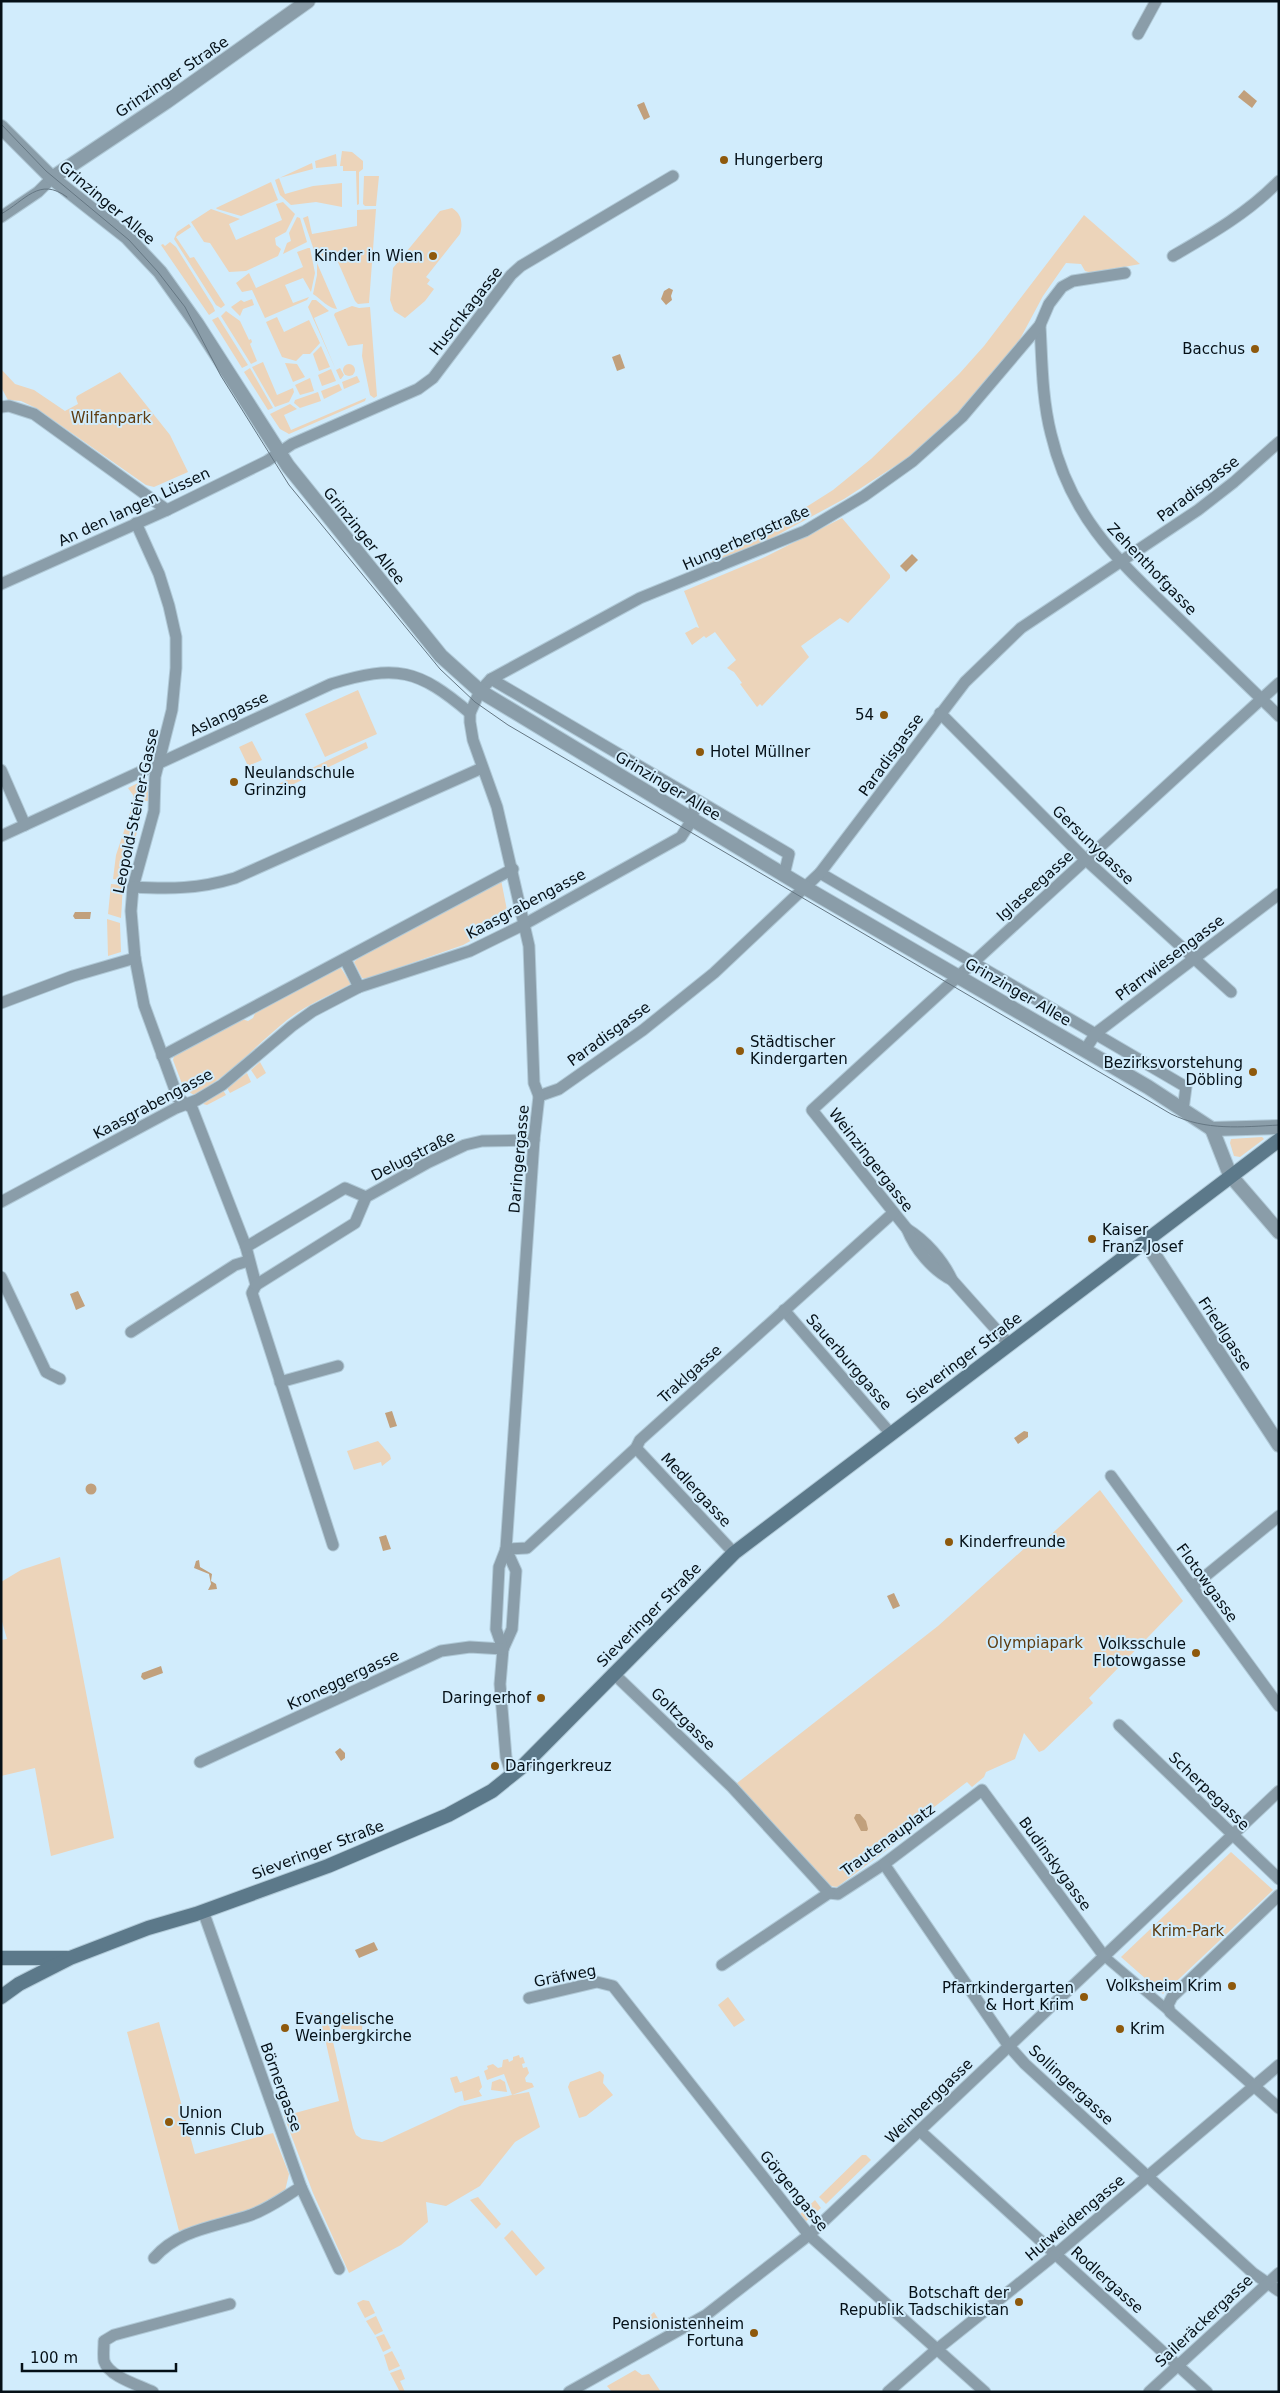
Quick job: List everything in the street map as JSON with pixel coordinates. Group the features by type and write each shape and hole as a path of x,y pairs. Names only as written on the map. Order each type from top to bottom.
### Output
{"main road":[{"name":"Sieveringer Straße","path":"1,1997 36,1975 70,1958 148,1928 203,1911 328,1866 448,1815 492,1791 512,1776 734,1552 892,1434 1230,1175 1279,1140"},
{"path":"1,1958 70,1958"},
{"path":"31,1958 36,1975"}],"street":[{"name":"Grinzinger Straße","path":"52,178 166,102 308,1"},
{"path":"1138,34 1156,1"},
{"name":"Grinzinger Allee","path":"1,127 52,178 126,237 160,272 197,324 278,453 441,656 480,691 804,887 1148,1087 1212,1129"},
{"name":"Huschkagasse","path":"278,453 292,444 418,389 432,378 512,275 522,266 673,176"},
{"path":"1,216 38,192 52,178"},
{"path":"1173,256 1248,210 1279,181"},
{"name":"Hungerbergstraße","path":"480,691 491,679 640,598 805,531 864,496 913,461 962,417 1040,325 1056,294 1073,281 1125,273"},
{"name":"Zehenthofgasse","path":"1040,325 1043,385 1051,437 1082,512 1102,542 1121,563 1279,716"},
{"path":"1,407 9,406 34,414 168,510"},
{"name":"Paradisgasse","path":"539,1096 559,1088 643,1030 714,973 820,873 890,784 940,713 965,682 1022,628 1056,603 1121,563 1198,510 1234,482 1279,442"},
{"name":"An den langen Lüssen","path":"1,584 168,510 263,463 278,453"},
{"name":"Leopold-Steiner-Gasse","path":"136,523 160,574 176,637 176,668 172,710 155,777 154,811 133,887 131,910 135,958 144,1005 178,1098 192,1108 246,1247 248,1261 256,1285 252,1293 333,1545"},
{"name":"Aslangasse","path":"1,836 332,684 353,677 390,671 417,676 442,689 470,713"},
{"name":"Grinzinger Allee","path":"491,679 789,854 784,875"},
{"name":"Iglaseegasse","path":"812,1110 1279,683"},
{"path":"470,713 480,691"},
{"name":"Daringergasse","path":"470,713 473,740 497,807 513,869 523,925 529,946 534,1083 539,1096 534,1140 506,1549 499,1567 496,1629 503,1650"},
{"name":"Gersunygasse","path":"940,713 1086,860 1231,992"},
{"path":"133,887 178,890 210,886 235,878 482,768"},
{"path":"1,770 25,825"},
{"path":"692,820 696,800"},
{"name":"Kaasgrabengasse","path":"1,1202 186,1103 197,1100 222,1085 292,1026 313,1011 359,987 470,951 523,925 681,837 692,820"},
{"path":"162,1056 513,869"},
{"name":"Grinzinger Allee","path":"820,873 1096,1032 1186,1087 1183,1110"},
{"name":"Pfarrwiesengasse","path":"1085,1050 1096,1032 1279,894"},
{"path":"1,1003 73,976 135,958"},
{"path":"345,959 359,987"},
{"name":"Weinzingergasse","path":"812,1110 893,1213 907,1229 918,1236 947,1268 952,1280 1009,1344"},
{"path":"1279,1127 1212,1129 1230,1175 1279,1232"},
{"name":"Delugstraße","path":"256,1285 355,1223 366,1197 429,1162 465,1145 492,1140 534,1140"},
{"name":"Delugstraße","path":"246,1247 345,1188 366,1197"},
{"name":"Traklgasse","path":"506,1549 527,1548 636,1448 640,1440 893,1213"},
{"name":"Friedlgasse","path":"1144,1241 1279,1445"},
{"path":"131,1332 235,1264 248,1261"},
{"path":"1,1276 46,1372 60,1379"},
{"name":"Sauerburggasse","path":"784,1310 892,1434"},
{"path":"280,1382 338,1366"},
{"name":"Medlergasse","path":"636,1448 734,1552"},
{"name":"Flotowgasse","path":"1111,1476 1279,1706"},
{"path":"1192,1587 1279,1516"},
{"name":"Daringergasse","path":"506,1549 516,1571 512,1629 503,1650 500,1684 506,1757 512,1776"},
{"name":"Kroneggergasse","path":"200,1762 441,1651 470,1647 503,1650"},
{"name":"Goltzgasse","path":"613,1673 732,1787 828,1893"},
{"name":"Scherpegasse","path":"1119,1725 1279,1879"},
{"name":"Trautenauplatz","path":"722,1965 828,1893 838,1894 884,1864 982,1790"},
{"name":"Budinskygasse","path":"982,1790 1104,1956"},
{"name":"Weinberggasse","path":"569,2392 706,2314 809,2235 1279,1791"},
{"name":"Sollingergasse","path":"884,1864 1008,2045 1025,2064 1253,2273 1279,2291"},
{"path":"1170,2012 1168,2005 1172,1997 1279,1895"},
{"name":"Börnergasse","path":"203,1911 302,2187 339,2269"},
{"path":"1104,1956 1279,2108"},
{"name":"Gräfweg","path":"529,1998 597,1982 607,1983"},
{"name":"Görgengasse","path":"607,1983 613,1986 625,1999 809,2235 985,2392"},
{"name":"Hutweidengasse","path":"888,2392 936,2350 1056,2254 1279,2065"},
{"name":"Rodlergasse","path":"920,2130 1207,2392"},
{"path":"154,2258 171,2241 190,2233 251,2215 275,2205 302,2187"},
{"name":"Saileräckergasse","path":"1149,2392 1279,2273"},
{"path":"153,2392 107,2368 104,2359 104,2342 114,2335 230,2304"}],"green space":[{"path":"342,151 352,152 363,161 363,169 359,172 359,204 357,205 356,171 343,171 343,166 340,166"},
{"path":"336,154 337,166 316,168 315,161"},
{"path":"312,163 313,169 280,178"},
{"path":"364,176 379,176 376,206 365,206 363,204"},
{"path":"279,178 285,194 313,186 342,183 342,207 316,202 291,205 280,195 275,180"},
{"path":"271,182 278,200 241,216 216,208"},
{"path":"283,202 295,214 286,232 275,238 276,245 281,249 278,256 246,271 229,272 210,243 204,242 191,222 211,209 240,219 229,224 236,240 282,220 276,204"},
{"path":"452,208 458,213 461,220 460,234 426,277 430,280 427,284 434,289 425,301 405,318 394,311 390,300 393,268 440,211"},
{"path":"376,209 369,303 358,304 334,253 317,259 303,218 308,216 312,234 357,226 357,210"},
{"path":"1084,215 1140,264 1092,273 1085,271 1081,264 1066,263 1043,296 1020,339 964,408 912,455 844,499 770,539 718,563 698,569 759,537 833,490 871,459 959,374 984,346"},
{"path":"297,217 300,218 307,242 283,254 287,243 291,241 289,233"},
{"path":"189,224 191,227 176,237 190,258 194,257 225,305 221,308 216,305 174,239 177,232"},
{"path":"170,242 176,247 213,306 215,311 209,315 161,245 165,246"},
{"path":"310,248 315,273 311,292 303,278 285,285 293,303 309,297 307,300 265,318 252,290 242,292 236,283 249,273 256,288 303,267 297,252"},
{"path":"317,263 337,309 328,306 313,294 317,275"},
{"path":"252,299 254,305 243,309 240,316 231,307 241,300 244,302"},
{"path":"312,300 316,300 329,311 314,318 336,370 308,307"},
{"path":"352,306 359,308 370,307 377,396 374,398 370,395 362,356 363,344 348,346 334,315"},
{"path":"226,311 240,321 249,340 251,339 252,342 250,344 257,361 251,364 221,316"},
{"path":"218,317 248,365 242,368 212,320"},
{"path":"277,317 284,332 309,320 320,343 310,354 303,354 296,361 282,357 266,322"},
{"path":"321,346 330,367 319,371 313,354"},
{"path":"263,362 277,395 293,388 294,392 289,402 275,407 252,367"},
{"path":"285,363 297,364 305,377 293,382"},
{"path":"349,364 355,370 349,376 343,370"},
{"path":"250,368 273,408 268,410 244,372"},
{"path":"340,368 344,375 341,379 336,370"},
{"name":"Wilfanpark","path":"1,369 15,384 34,390 65,411 78,404 77,396 120,372 170,435 188,472 154,487 146,485 36,408 21,401 8,400 1,387"},
{"path":"331,369 336,381 322,386 318,375"},
{"path":"357,376 360,382 344,389 342,382"},
{"path":"310,378 314,391 300,395 295,385"},
{"path":"339,384 342,390 324,399 321,391"},
{"path":"318,392 321,401 300,408 294,403 295,400"},
{"path":"366,398 365,401 289,434 280,429 270,414 290,404 297,409 284,415 291,430"},
{"path":"842,518 890,575 890,578 848,623 840,618 801,646 809,657 762,706 760,704 757,707 740,684 742,683 734,672 727,668 736,660 715,632 706,638 704,636 692,645 685,633 696,627 699,628 684,591 765,557"},
{"path":"358,690 377,734 325,757 305,714"},
{"path":"252,741 262,760 248,766 239,747"},
{"path":"366,742 368,748 269,796 266,790"},
{"path":"146,779 149,783 151,798 148,801 142,801 142,813 124,880 113,879 116,855 134,801 133,795 128,788"},
{"path":"501,880 509,920 463,945 366,979 362,978 354,962 361,956"},
{"path":"111,884 123,885 121,918 108,914"},
{"path":"107,919 120,923 121,952 108,956"},
{"path":"337,968 341,968 351,984 294,1015 231,1070 207,1087 194,1095 184,1089 173,1060 174,1056 242,1019 248,1021 253,1018 256,1011"},
{"path":"260,1062 266,1073 257,1079 251,1070"},
{"path":"247,1073 251,1082 230,1093 227,1088"},
{"path":"223,1090 226,1095 207,1105 203,1104"},
{"path":"1262,1137 1264,1139 1240,1157 1234,1156 1230,1143 1231,1139"},
{"path":"378,1441 390,1455 391,1459 382,1466 381,1462 354,1470 347,1451"},
{"name":"Olympiapark","path":"1100,1490 1183,1601 1089,1698 1093,1703 1044,1750 1039,1752 1024,1733 1015,1759 986,1772 984,1777 972,1787 967,1782 921,1817 924,1822 837,1887 830,1886 732,1787 938,1626 1037,1537 1046,1539"},
{"path":"60,1557 114,1838 51,1856 35,1768 1,1776 1,1640 7,1639 1,1618 1,1582 21,1570"},
{"name":"Krim-Park","path":"1231,1852 1273,1890 1163,1994 1121,1957"},
{"path":"728,1997 745,2020 734,2027 718,2005"},
{"path":"319,2012 327,2016 353,2128 356,2135 362,2139 382,2142 460,2106 529,2092 540,2127 515,2142 480,2186 446,2206 426,2202 428,2222 401,2245 349,2273 313,2193 284,2116 339,2101"},
{"path":"342,2013 363,2014 362,2030 341,2029"},
{"name":"Union Tennis Club","path":"159,2022 195,2154 273,2133 289,2174 285,2191 253,2210 179,2231 127,2032"},
{"path":"519,2055 520,2058 523,2057 525,2063 522,2064 523,2068 527,2067 529,2073 525,2078 526,2082 532,2083 534,2087 512,2095 504,2074 487,2080 484,2071 488,2069 487,2066 493,2064 498,2068 502,2067 503,2060 508,2059 509,2062 513,2060 513,2057"},
{"path":"600,2071 604,2075 603,2083 613,2095 586,2116 579,2118 568,2087 570,2082"},
{"path":"457,2076 460,2083 479,2076 482,2087 479,2091 482,2096 464,2101 462,2091 455,2093 450,2078"},
{"path":"500,2079 505,2082 507,2092 491,2090 492,2082"},
{"path":"862,2155 866,2155 871,2160 826,2204 819,2197"},
{"path":"478,2197 501,2224 496,2229 470,2200"},
{"path":"815,2200 821,2208 803,2224 797,2217"},
{"path":"512,2230 545,2268 536,2276 504,2238"},
{"path":"363,2300 369,2301 375,2313 365,2318 357,2303"},
{"path":"654,2312 662,2325 649,2331 644,2321"},
{"path":"376,2316 383,2331 375,2335 366,2321"},
{"path":"384,2334 391,2348 383,2352 376,2337"},
{"path":"392,2351 400,2366 389,2371 384,2355"},
{"path":"401,2369 405,2379 400,2381 405,2392 400,2392 390,2373"},
{"path":"635,2370 642,2375 649,2374 661,2392 612,2392 607,2386"}],"shaded area":[{"path":"1244,90 1257,101 1252,108 1238,97"},
{"path":"644,102 650,117 644,120 637,105"},
{"path":"669,288 673,290 672,300 666,305 661,299 664,291"},
{"path":"620,354 625,368 617,371 612,357"},
{"path":"912,554 918,560 906,572 900,566"},
{"path":"75,912 91,912 90,919 75,919 73,916"},
{"path":"78,1291 85,1306 76,1310 70,1294"},
{"path":"392,1411 397,1426 390,1428 385,1413"},
{"path":"1024,1431 1028,1432 1028,1437 1018,1444 1014,1438"},
{"path":"89,1484 93,1484 96,1489 95,1493 89,1494 86,1491 86,1487"},
{"path":"386,1535 391,1549 383,1551 379,1537"},
{"path":"199,1560 200,1567 212,1574 211,1581 216,1584 217,1589 208,1590 211,1584 209,1574 194,1568 196,1561"},
{"path":"894,1593 900,1606 893,1609 887,1596"},
{"path":"161,1666 163,1673 144,1680 141,1677 142,1673"},
{"path":"340,1748 345,1753 345,1758 341,1761 335,1752"},
{"path":"856,1814 860,1814 866,1821 867,1831 861,1831 854,1818"},
{"path":"374,1942 378,1950 359,1958 355,1950"}],"tram line":[{"path":"1,124 46,171 129,240 158,272 185,307 221,376 289,485 440,669 475,702 508,725 1171,1114 1197,1123 1224,1127 1279,1125"},
{"path":"1,214 25,197 40,190 57,191 67,197"}],"place":[{"name":"Hungerberg","path":"724,160"},
{"name":"Kinder in Wien","path":"433,256"},
{"name":"Bacchus","path":"1255,349"},
{"name":"54","path":"884,715"},
{"name":"Hotel Müllner","path":"700,752"},
{"name":"Neulandschule Grinzing","path":"234,782"},
{"name":"Städtischer Kindergarten","path":"740,1051"},
{"name":"Bezirksvorstehung Döbling","path":"1253,1072"},
{"name":"Kaiser Franz Josef","path":"1092,1239"},
{"name":"Kinderfreunde","path":"949,1542"},
{"name":"Volksschule Flotowgasse","path":"1196,1653"},
{"name":"Daringerhof","path":"541,1698"},
{"name":"Daringerkreuz","path":"495,1766"},
{"name":"Volksheim Krim","path":"1232,1986"},
{"name":"Pfarrkindergarten & Hort Krim","path":"1084,1997"},
{"name":"Evangelische Weinbergkirche","path":"285,2028"},
{"name":"Krim","path":"1120,2029"},
{"name":"Union Tennis Club","path":"169,2122"},
{"name":"Botschaft der Republik Tadschikistan","path":"1019,2302"},
{"name":"Pensionistenheim Fortuna","path":"754,2333"}]}
